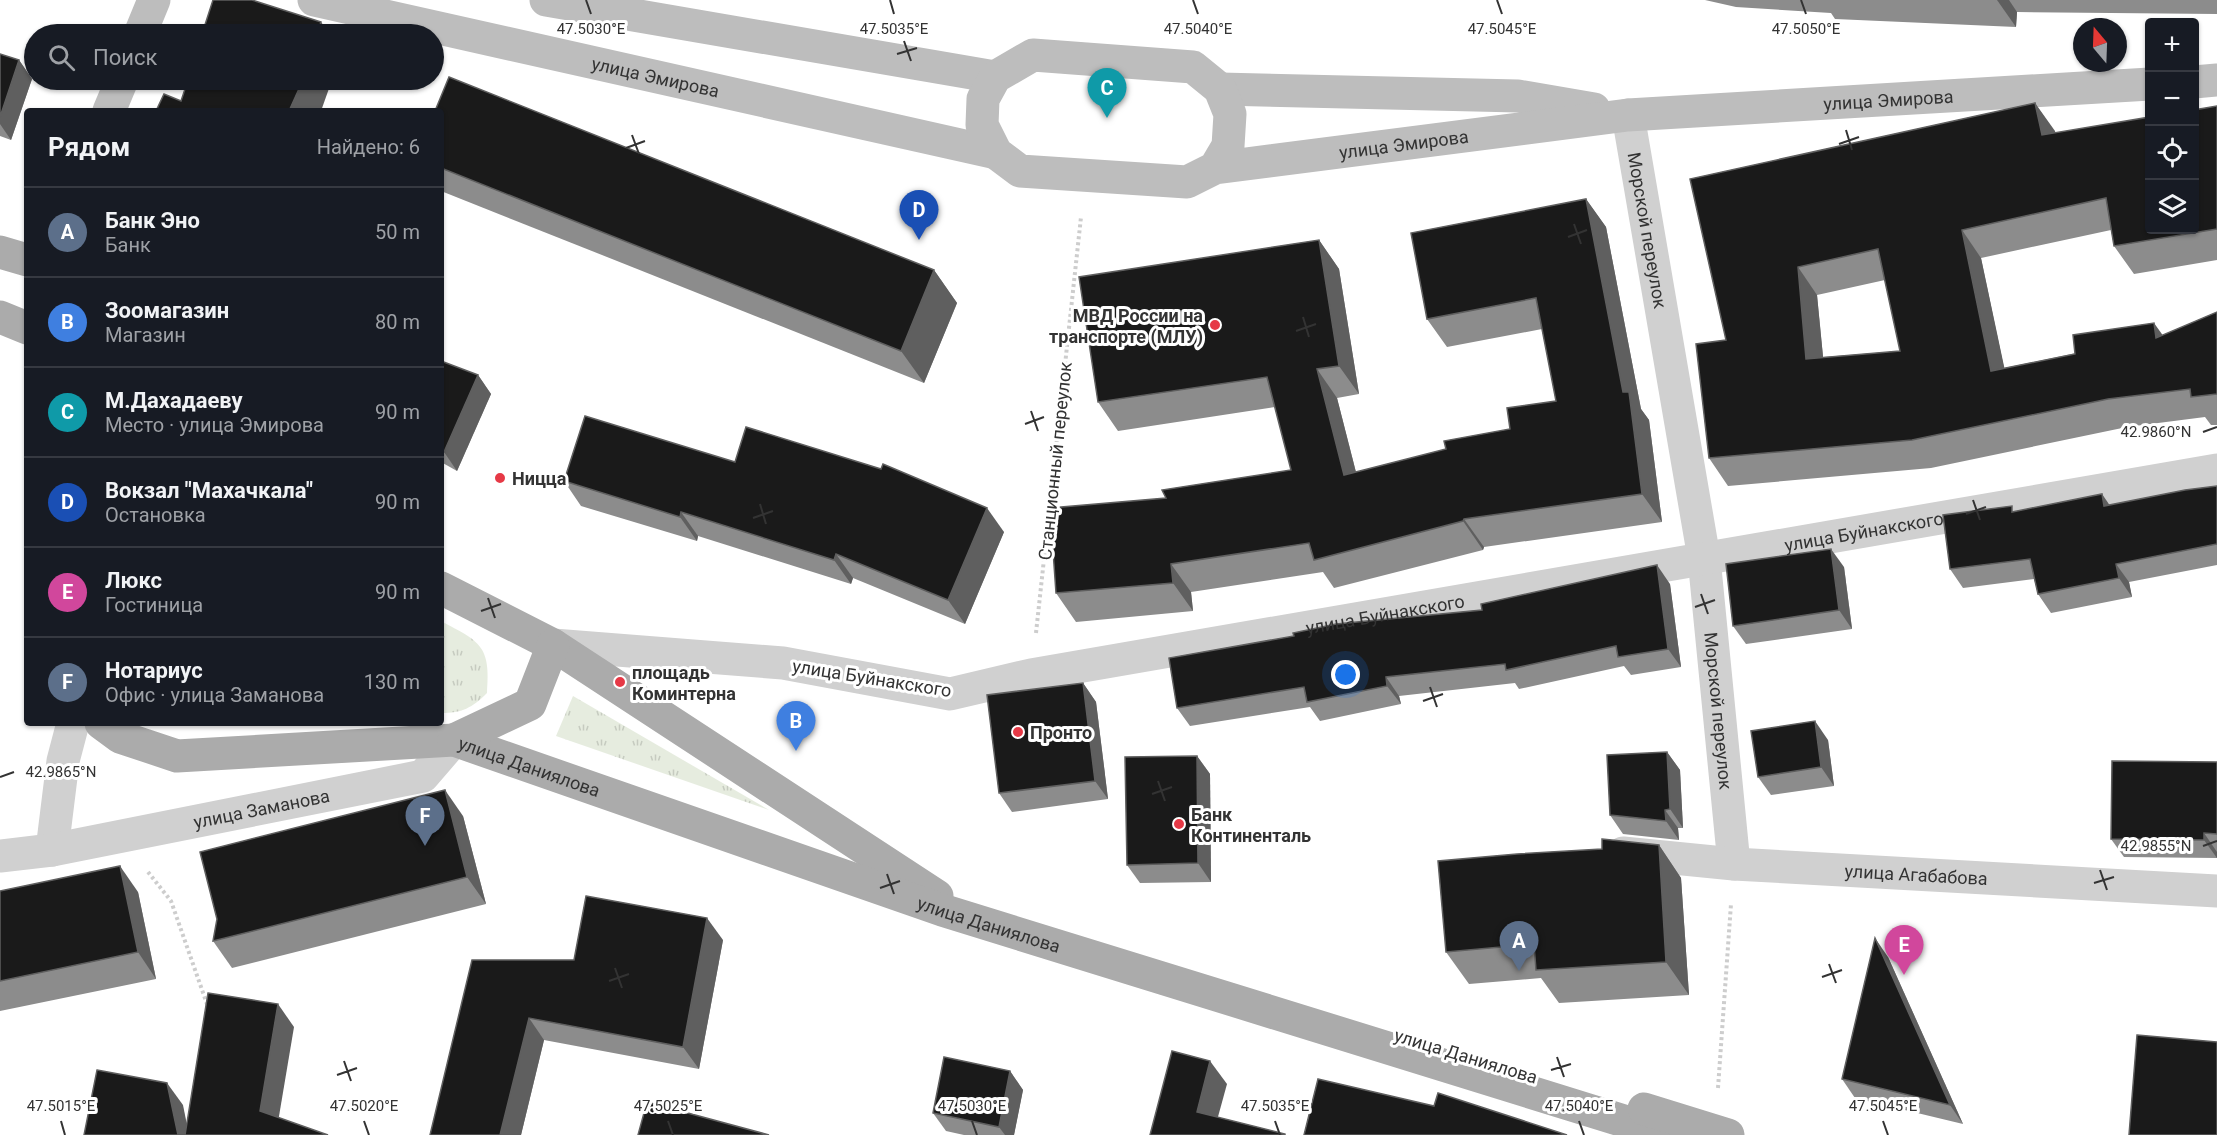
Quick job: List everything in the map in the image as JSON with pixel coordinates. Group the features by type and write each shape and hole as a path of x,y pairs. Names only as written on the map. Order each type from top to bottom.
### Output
{"main road":[{"path":"0,252 24,259"},
{"path":"0,317 24,327"},
{"name":"улица Даниялова","path":"444,590 553,645 944,900 1722,1133"},
{"path":"454,740 530,704 553,645"},
{"name":"улица Даниялова","path":"105,726 120,737 177,756 454,740 942,910 1669,1135"}],"street":[{"path":"144,24 154,0"},
{"name":"улица Эмирова","path":"314,0 421,24"},
{"path":"546,0 995,77 1033,55 1193,67 1220,89 1230,114 1228,146 1215,168"},
{"name":"улица Эмирова","path":"444,29 996,153 1020,171 1187,182 1215,168 1628,115 2145,84"},
{"name":"улица Эмирова","path":"995,77 983,99 982,125 996,153"},
{"path":"2199,82 2217,80"},
{"name":"улица Эмирова","path":"1220,89 1518,96 1628,115"},
{"path":"110,108 118,90"},
{"name":"Морской переулок","path":"1628,115 1704,558 1734,864"},
{"name":"улица Буйнакского","path":"553,645 783,663 950,694 1031,675 2217,470"},
{"path":"52,850 63,761 72,726"},
{"name":"улица Заманова","path":"0,856 52,850 423,776 454,740"},
{"name":"улица Агабабова","path":"1614,852 1734,864 2217,891"}],"path":[{"name":"Станционный переулок","path":"1031,675 1086,176"},
{"path":"121,836 171,901 208,1008"},
{"path":"1722,1133 1734,864"}],"green space":[{"path":"444,623 474,640 480,647 487,664 488,677 487,693 466,709 444,713"},
{"path":"573,696 769,810 556,736"}],"building":[{"path":"213,0 252,0 321,22 320,24 205,24"},
{"path":"0,54 19,60 0,117"},
{"path":"449,77 934,270 901,351 444,169 444,108 436,108"},
{"path":"185,90 298,90 290,108 157,108 164,94 181,101"},
{"path":"2035,103 2042,135 2145,118 2145,234 2187,234 2114,246 2106,198 1962,230 1991,371 2075,354 2073,335 2154,323 2156,338 2217,312 2217,394 2191,397 2190,389 2108,399 1912,440 1709,458 1696,344 1726,340 1690,179","holes":["1878,249 1900,351 1806,359 1798,267"]},
{"path":"2217,106 2217,229 2199,232 2199,109"},
{"path":"1586,199 1623,392 1629,392 1642,494 1464,519 1314,560 1309,543 1171,564 1173,583 1056,593 1050,508 1166,498 1162,490 1291,470 1267,377 1098,402 1079,277 1319,240 1339,366 1317,369 1344,475 1446,449 1444,441 1510,429 1507,408 1556,401 1536,298 1427,319 1411,233"},
{"path":"444,362 478,375 444,452"},
{"path":"585,416 735,462 746,427 881,469 883,464 987,508 948,600 836,554 834,560 681,512 680,517 564,481"},
{"path":"2217,486 2217,544 2116,564 2119,578 2038,594 2030,559 1950,569 1943,515 2012,506 2012,512 2102,494 2104,506"},
{"path":"1831,549 1839,610 1733,626 1726,564"},
{"path":"1657,565 1668,649 1618,657 1616,646 1506,670 1505,664 1386,677 1387,686 1307,702 1304,687 1177,708 1169,658 1294,636 1293,633 1336,624 1482,610 1481,604"},
{"path":"1083,683 1095,781 999,793 987,695"},
{"path":"1815,721 1821,767 1758,777 1751,731"},
{"path":"1667,752 1670,809 1665,810 1666,821 1610,815 1607,755"},
{"path":"1197,756 1198,863 1127,865 1125,757"},
{"path":"2112,761 2217,762 2217,834 2204,833 2204,840 2111,839"},
{"path":"445,790 467,877 213,941 217,919 200,852"},
{"path":"1602,839 1659,845 1666,962 1536,970 1534,944 1446,952 1438,861 1602,849"},
{"path":"120,866 138,952 0,981 0,891"},
{"path":"586,896 707,918 683,1047 529,1018 500,1135 430,1135 472,960 574,960"},
{"path":"1875,938 1950,1105 1842,1079"},
{"path":"208,993 278,1004 260,1111 328,1135 185,1135"},
{"path":"2137,1035 2217,1042 2217,1135 2129,1135"},
{"path":"1172,1051 1210,1061 1197,1112 1285,1135 1150,1135"},
{"path":"944,1057 1010,1071 999,1127 933,1113"},
{"path":"97,1070 167,1083 178,1135 84,1135"},
{"path":"1318,1079 1434,1106 1438,1093 1567,1135 1304,1135"},
{"path":"647,1102 769,1135 638,1135"}],"place":[{"name":"М.Дахадаеву","path":"1107,118"},
{"name":"Вокзал \"Махачкала\"","path":"919,240"},
{"name":"МВД России на транспорте (МЛУ)","path":"1215,325"},
{"name":"Ницца","path":"500,478"},
{"name":"площадь Коминтерна","path":"620,682"},
{"name":"Пронто","path":"1018,732"},
{"name":"Зоомагазин","path":"796,751"},
{"name":"Банк Континенталь","path":"1179,824"},
{"name":"Нотариус","path":"425,846"},
{"name":"Банк Эно","path":"1519,971"},
{"name":"Люкс","path":"1904,975"}]}
